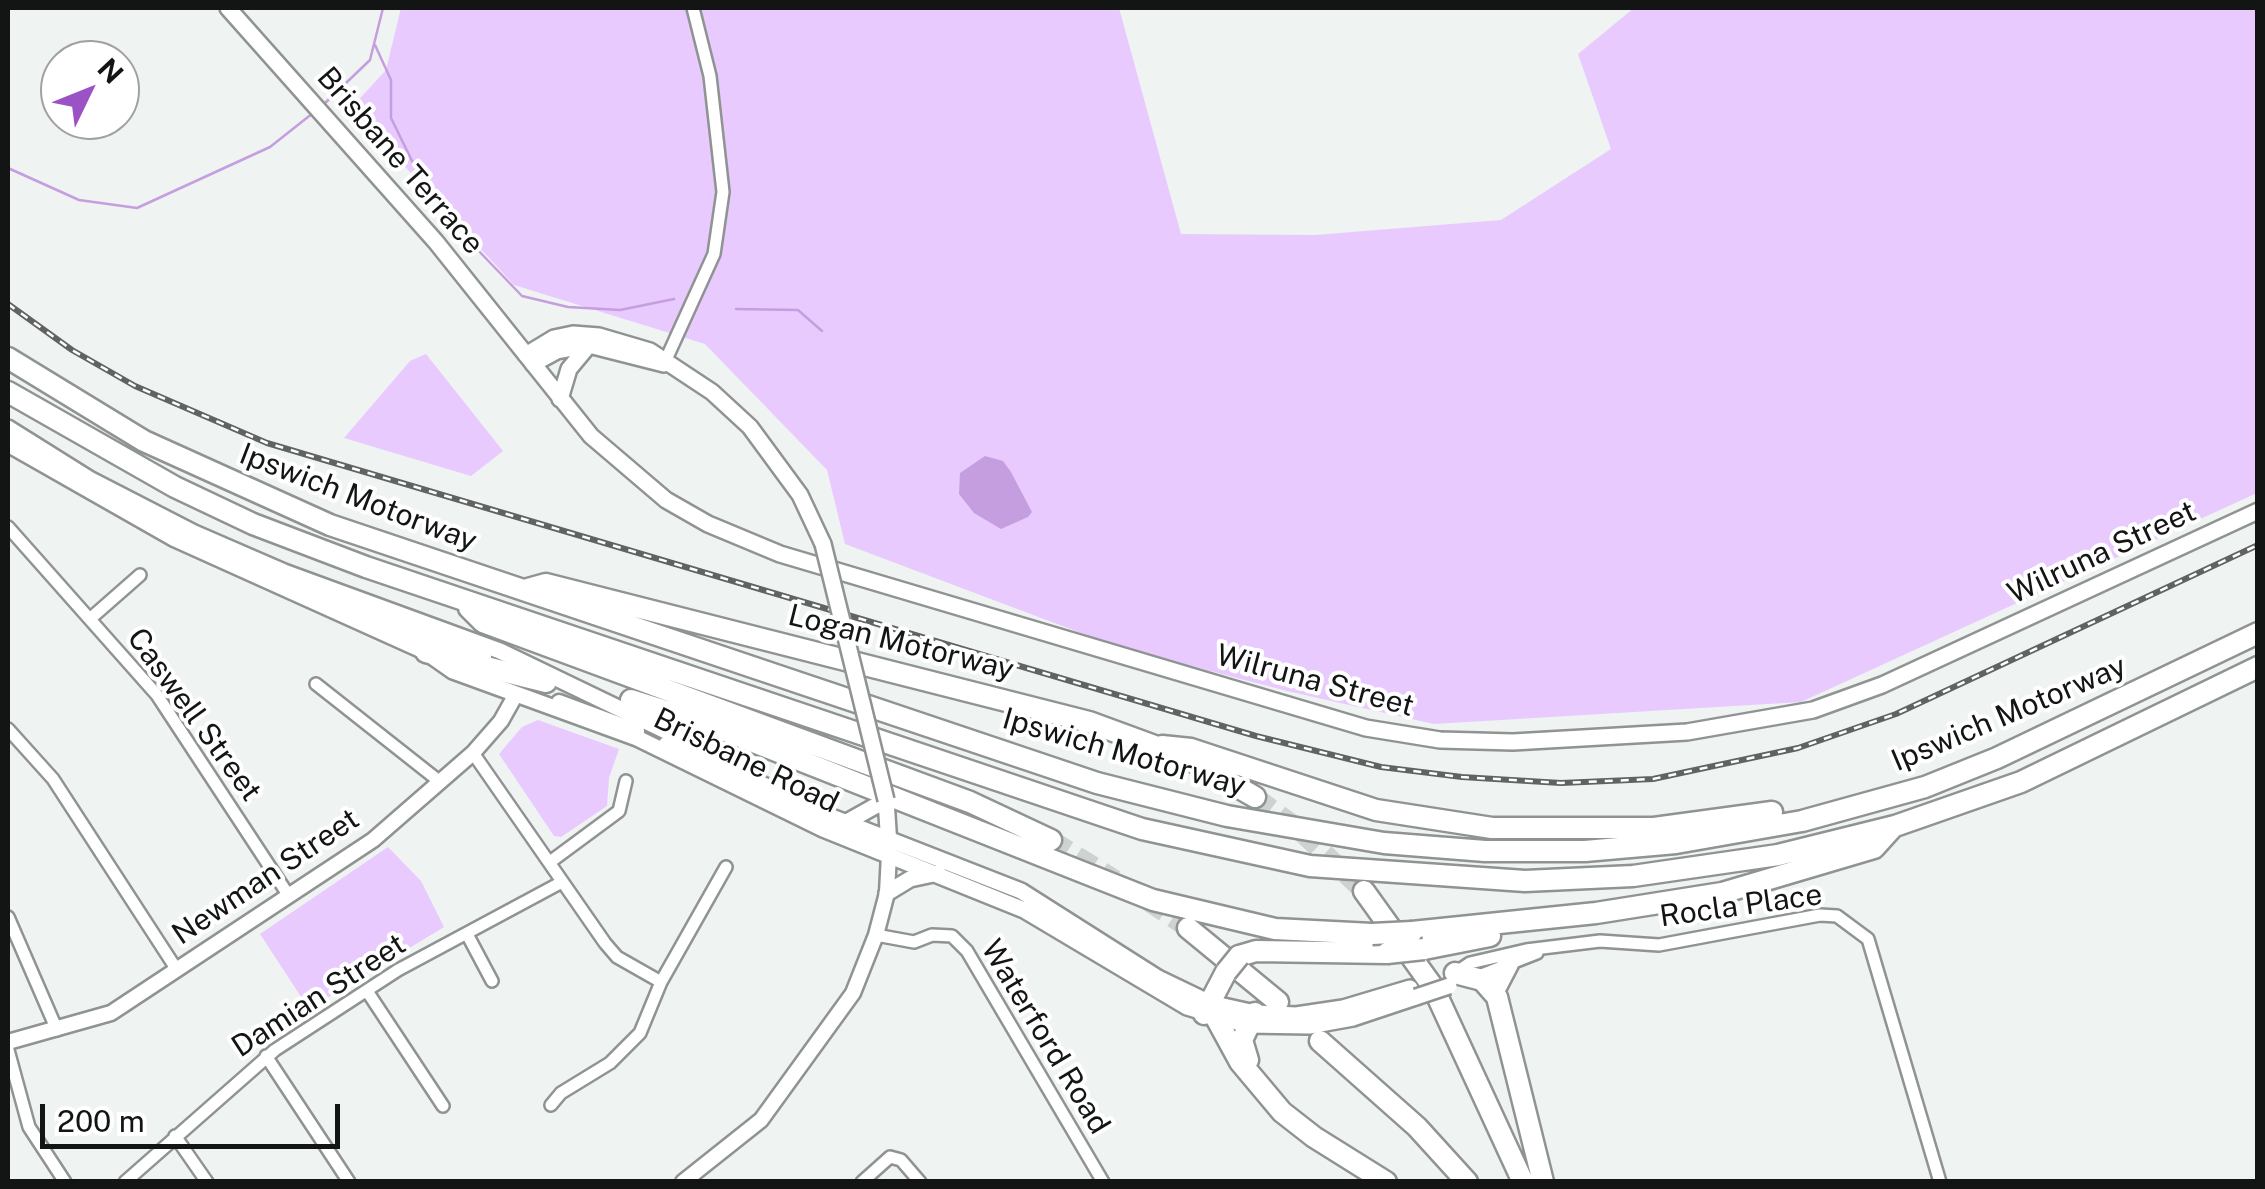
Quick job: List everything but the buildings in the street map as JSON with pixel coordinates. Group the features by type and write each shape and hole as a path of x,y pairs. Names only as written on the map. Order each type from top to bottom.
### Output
{"highway":[{"name":"Ipswich Motorway","path":"8,358 144,440 241,488 330,525 1097,783 1226,816 1384,843 1535,852 1648,846 1802,821 1924,787 2047,736 2258,633"},
{"name":"Ipswich Motorway","path":"8,392 89,442 216,507 297,542 1142,828 1310,866 1466,880 1633,876 1732,864 1895,826 2046,771 2258,668"},
{"name":"Logan Motorway","path":"521,590 546,584 1089,722 1162,746 1255,796"},
{"path":"460,600 483,622 920,783 1050,840"},
{"path":"426,652 546,682"},
{"path":"631,700 712,726 1153,900 1275,929 1418,940 1517,932 1538,920 1684,900 1772,881 1874,848 1895,826"},
{"path":"1162,746 1191,748 1376,810 1448,823 1531,830 1636,829 1724,820 1903,781 1924,787"},
{"path":"1364,891 1433,987 1522,1182"},
{"path":"1188,928 1278,1002"},
{"path":"1386,1182 1296,1124 1252,1077 1210,1011 1232,964 1256,951 1386,953 1418,940"},
{"path":"1508,964 1494,991 1543,1182"},
{"path":"1456,978 1494,991"},
{"path":"1251,1019 1242,1045 1252,1077"},
{"path":"1320,1041 1417,1127 1467,1182"}],"main road":[{"name":"Brisbane Terrace","path":"228,8 436,242 529,360"},
{"path":"529,360 554,338 586,334 639,346 712,392 750,427 800,495 822,544 884,804 889,846"},
{"path":"529,360 589,345 664,364"},
{"path":"560,399 569,369 589,345"},
{"name":"Wilruna Street","path":"529,360 610,454 647,486 698,518 755,545 1299,711 1366,728 1440,740 1513,742 1686,732 1812,710 1882,685 2258,511"},
{"name":"Brisbane Road","path":"8,428 129,500 284,572 520,659 739,767 753,780 938,873 1054,925 1157,991 1210,1011 1251,1019 1329,1011 1456,978"},
{"name":"Brisbane Road","path":"8,444 175,539 426,652 453,671 636,738 823,829 889,846 1021,891 1210,1011"},
{"path":"845,824 884,804"},
{"path":"886,893 910,878 938,873"}],"street":[{"path":"664,364 714,254 723,192 710,76 693,8"},
{"name":"Caswell Street","path":"8,526 157,695 289,896"},
{"path":"284,572 293,582 363,614 492,660 506,674 514,696 544,698 595,714 753,780"},
{"path":"90,618 140,576"},
{"path":"316,684 439,781"},
{"name":"Newman Street","path":"8,1046 111,1013 289,896 406,814 473,753 501,721 514,696"},
{"path":"8,729 54,780 176,970"},
{"path":"473,753 618,957 662,982"},
{"path":"550,862 611,820 626,797 626,781"},
{"path":"682,1182 744,1136 778,1100 852,993 876,936 886,893 889,846"},
{"path":"550,1105 628,1047 640,1033 662,982 726,867"},
{"name":"Damian Street","path":"126,1182 266,1056 367,991 562,882"},
{"name":"Rocla Place","path":"1456,978 1470,964 1600,942 1659,945 1820,915 1848,923 1868,939 1940,1182"},
{"path":"8,918 57,1030"},
{"path":"467,934 492,981"},
{"name":"Waterford Road","path":"876,936 914,942 932,935 952,936 967,950 1104,1182"},
{"name":"Rocla Place","path":"1456,978 1540,951"},
{"path":"367,991 443,1106"},
{"path":"8,1046 28,1127 65,1182"},
{"path":"266,1056 349,1182"},
{"path":"175,1136 207,1182"},
{"path":"862,1182 890,1157 901,1160 920,1182"}],"shaded area":[{"path":"401,8 1119,8 1181,234 1315,235 1501,220 1611,149 1578,54 1634,8 2257,8 2257,493 1801,702 1434,724 1118,647 845,544 827,470 705,344 514,285 351,108 386,70"},
{"path":"426,354 503,451 471,476 344,438 410,361"},
{"path":"985,456 1003,461 1032,512 1001,529 974,513 959,494 960,473"},
{"path":"538,720 619,749 609,778 607,806 561,837 554,836 499,754 522,727"},
{"path":"388,847 421,881 444,927 309,1009 260,934"}],"waterway":[{"path":"323,105 370,60 383,8"},
{"path":"375,45 391,80 391,118 416,169 474,246 522,296 568,307 620,310 674,299"},
{"path":"8,168 79,200 137,208 270,147 313,113"},
{"path":"736,309 798,310 822,331"}],"tunnel":[{"path":"1255,797 1296,827 1364,891"},
{"path":"1051,840 1115,880"},
{"path":"1148,901 1188,928"}],"railway":[{"path":"8,304 72,350 135,386 267,443 1256,736 1381,767 1462,777 1561,783 1653,779 1798,748 1896,714 2258,545"}]}
